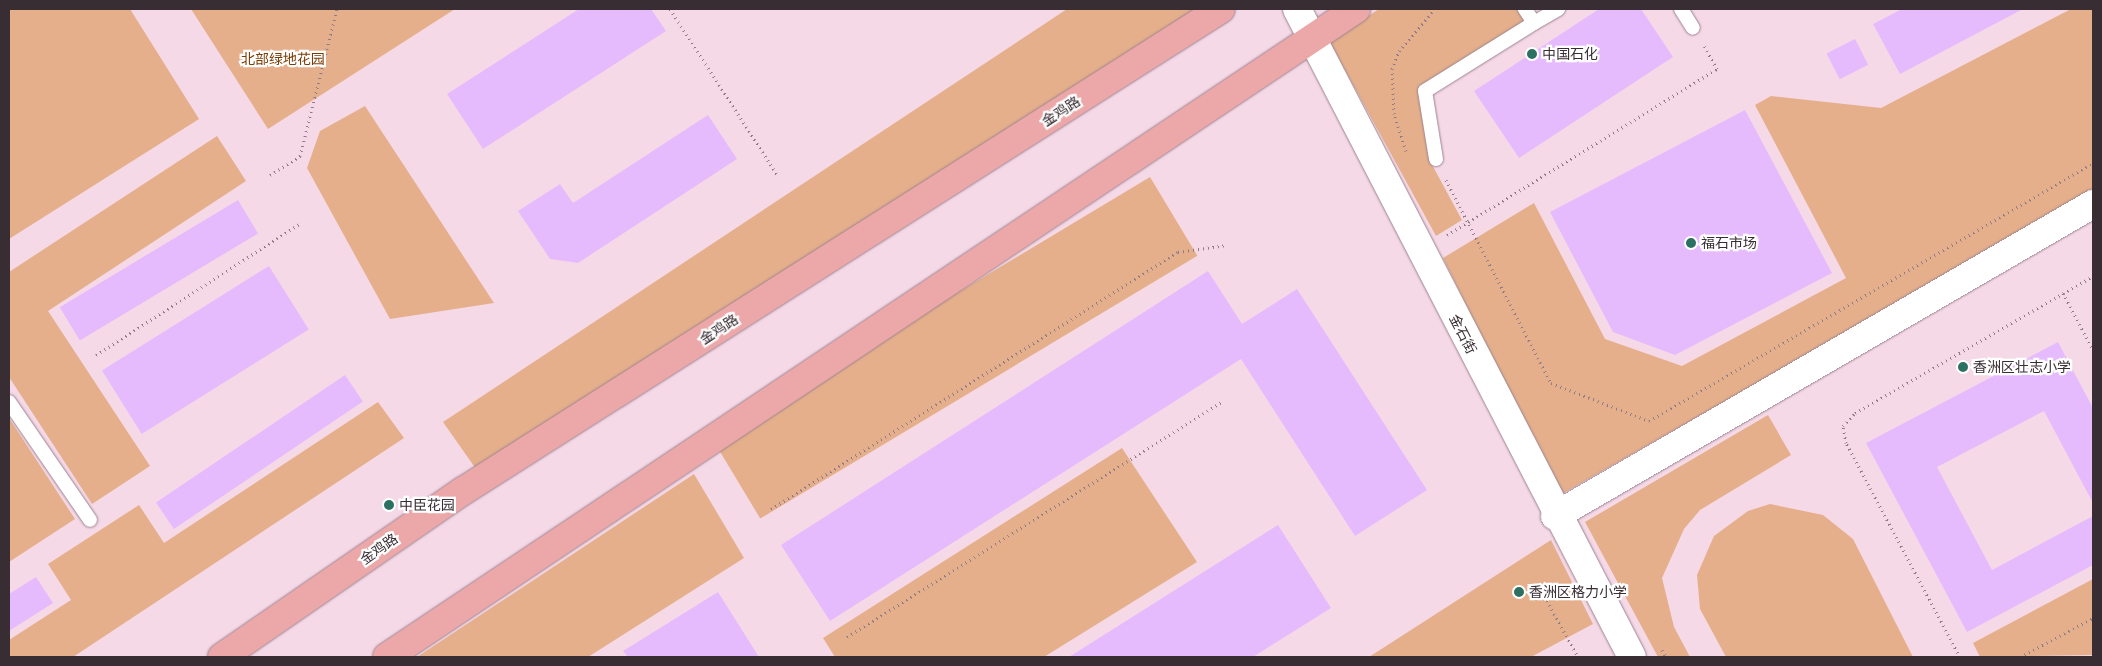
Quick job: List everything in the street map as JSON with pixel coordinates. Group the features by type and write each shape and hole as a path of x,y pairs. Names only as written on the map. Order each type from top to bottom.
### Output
{"main road":[{"name":"金鸡路","path":"222,657 464,491 1221,9"},
{"path":"387,657 1356,9"}],"street":[{"name":"金石街","path":"1297,9 1556,516 1632,657"},
{"path":"1556,516 2093,204"}],"lane":[{"path":"1525,9 1534,23"},
{"path":"1436,159 1425,91 1558,9"},
{"path":"1681,9 1693,28"},
{"path":"9,402 90,520"}],"path":[{"path":"270,175 300,156 337,9"},
{"path":"670,9 778,176"},
{"path":"1408,156 1394,114 1391,75 1399,51 1435,9"},
{"path":"1470,224 1717,68 1693,28"},
{"path":"1436,159 1551,383 1649,421 2093,163"},
{"path":"96,355 301,223"},
{"path":"1440,228 1449,245"},
{"path":"771,509 1178,252 1227,245"},
{"path":"1960,657 1846,443 1844,426 1855,413 2093,276"},
{"path":"2063,293 2093,350"},
{"path":"847,637 1222,402"},
{"path":"1537,583 1578,657"},
{"path":"2020,657 2093,618"},
{"path":"1657,640 1666,657"}],"green space":[{"path":"9,9 130,9 199,119 9,239"},
{"name":"北部绿地花园","path":"191,9 455,9 268,129"},
{"path":"1067,9 1197,9 476,469 443,422"},
{"path":"1379,9 1520,9 1527,21 1419,89 1430,161 1462,220 1436,236 1329,41"},
{"path":"2071,9 2093,9 2093,192 1560,495 1443,258 1534,203 1605,339 1682,366 1846,278 1755,105 1771,96 1881,108"},
{"path":"365,106 494,303 390,319 307,168 320,131"},
{"path":"217,136 246,181 48,311 150,466 92,504 9,377 9,272"},
{"path":"1150,177 1197,256 760,519 713,440"},
{"path":"378,402 404,438 73,657 9,657 9,640 71,600 48,564 139,505 164,543"},
{"path":"1768,415 1791,455 1700,510 1684,529 1662,578 1674,627 1690,657 1658,657 1585,522"},
{"path":"9,418 75,519 9,562"},
{"path":"1122,448 1197,562 1044,657 835,657 823,638"},
{"path":"694,474 744,558 588,657 417,657"},
{"path":"1770,504 1823,515 1853,539 1913,657 1726,657 1700,609 1697,575 1714,536 1748,511"},
{"name":"香洲区格力小学","path":"1551,540 1593,624 1531,657 1369,657"},
{"path":"2093,579 2093,655 1980,657 1973,643"}],"building":[{"path":"579,9 651,9 666,31 483,149 447,94"},
{"path":"1599,9 1641,9 1673,57 1519,158 1474,91"},
{"path":"1902,9 2023,9 1900,74 1873,24"},
{"path":"1855,39 1868,65 1840,79 1826,54"},
{"name":"福石市场","path":"1745,110 1832,273 1675,355 1613,332 1550,212"},
{"path":"708,115 737,159 578,263 550,259 518,211 560,184 573,203"},
{"path":"238,200 258,233 80,341 60,307"},
{"path":"269,266 309,330 142,434 102,370"},
{"path":"1208,271 1242,324 1297,289 1427,490 1355,536 1241,359 830,621 781,545"},
{"path":"2058,342 2093,408 2093,503 2044,411 1937,467 1992,570 2093,516 2093,565 1967,632 1866,443"},
{"path":"345,375 363,402 174,529 156,502"},
{"path":"1278,525 1331,608 1253,657 1069,657"},
{"path":"36,577 53,603 9,631 9,594"},
{"path":"718,592 759,657 628,657 623,651"}],"place":[{"name":"中国石化","path":"1532,54"},
{"name":"福石市场","path":"1691,243"},
{"name":"香洲区壮志小学","path":"1963,367"},
{"name":"中臣花园","path":"389,505"},
{"name":"香洲区格力小学","path":"1519,592"}]}
